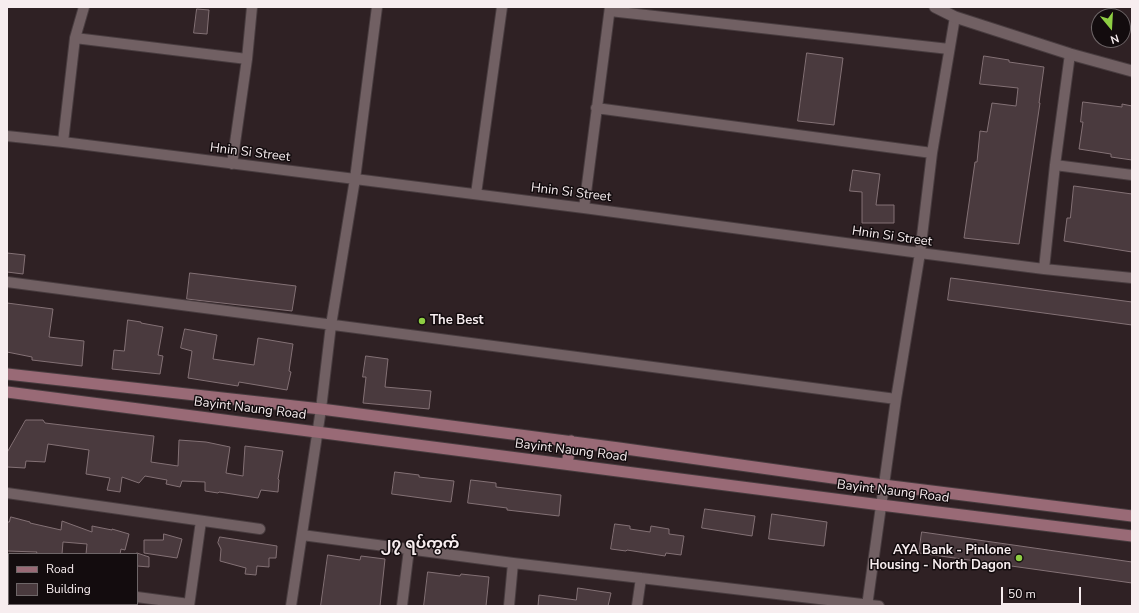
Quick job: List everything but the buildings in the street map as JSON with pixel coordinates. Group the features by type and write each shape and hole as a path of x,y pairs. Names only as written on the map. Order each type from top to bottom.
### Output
{"main road":[{"name":"Bayint Naung Road","path":"7,374 321,409 571,441 883,485 1132,516"},
{"name":"Bayint Naung Road","path":"7,392 1132,536"},
{"path":"566,464 571,441"}],"street":[{"path":"63,142 75,38 84,7"},
{"path":"232,164 247,59 252,7"},
{"path":"291,606 355,179 377,7"},
{"path":"476,194 502,7"},
{"path":"935,7 955,17 1070,54 1132,71"},
{"path":"584,208 610,9 949,49"},
{"path":"868,605 883,485 920,254 932,153 955,17"},
{"path":"75,38 247,59"},
{"path":"1044,269 1055,165 1070,54"},
{"path":"596,108 932,153"},
{"name":"Hnin Si Street","path":"7,136 476,194 920,254 1132,278"},
{"path":"1055,165 1132,175"},
{"path":"7,282 896,399"},
{"path":"7,493 260,529"},
{"path":"138,597 189,605 201,521"},
{"path":"302,535 513,563 879,606"},
{"path":"402,606 409,549"},
{"path":"510,606 513,563"},
{"path":"637,606 641,578"}],"place":[{"name":"The Best","path":"422,321"},
{"name":"AYA Bank - Pinlone Housing - North Dagon","path":"1019,558"}],"district":[{"name":"၂၇ ရပ်ကွက်","path":"420,544"}]}
